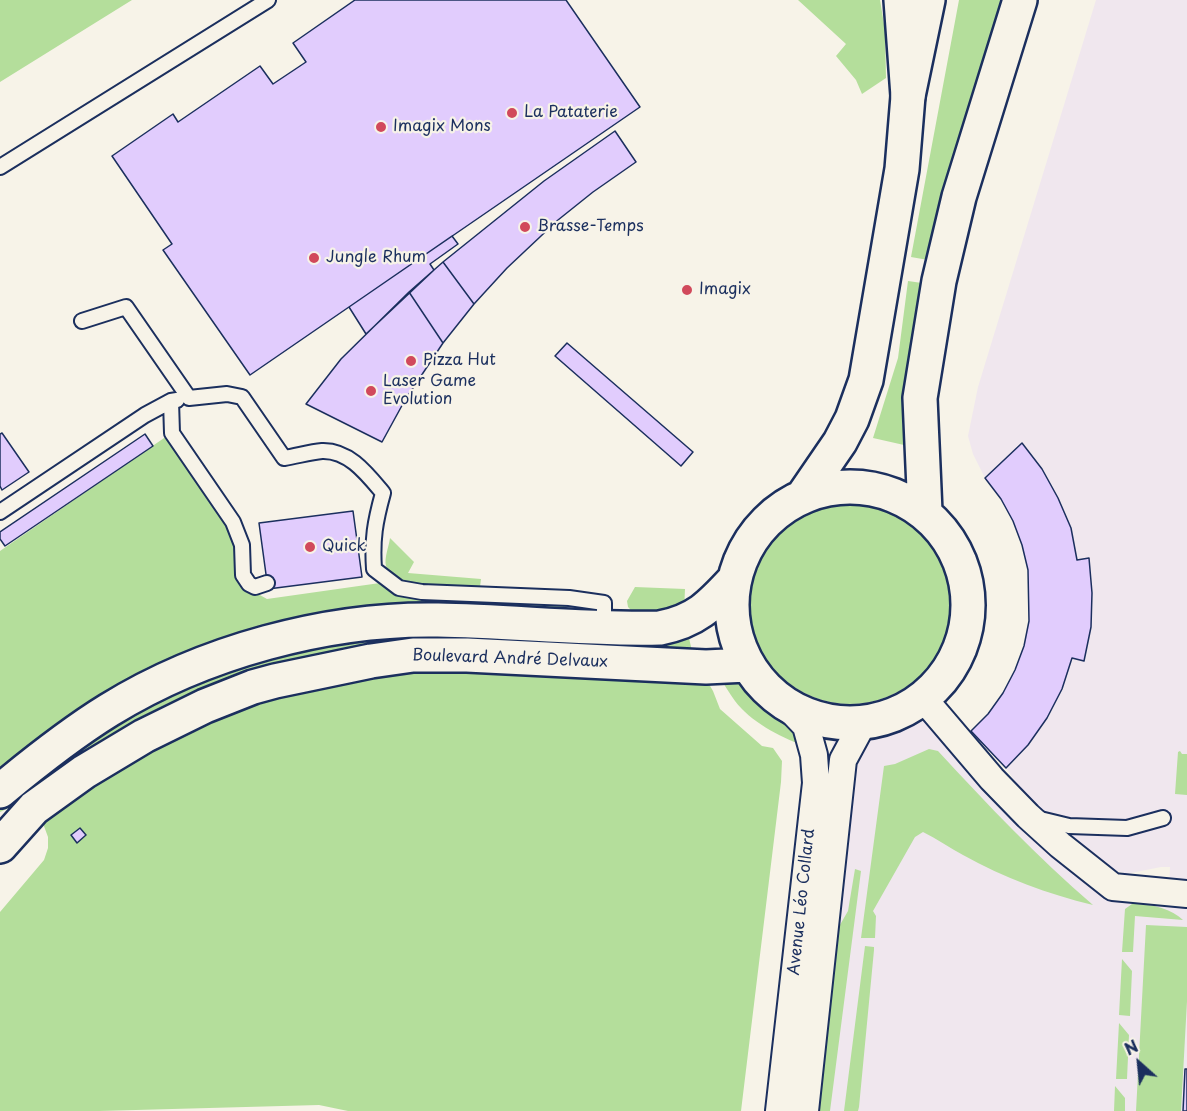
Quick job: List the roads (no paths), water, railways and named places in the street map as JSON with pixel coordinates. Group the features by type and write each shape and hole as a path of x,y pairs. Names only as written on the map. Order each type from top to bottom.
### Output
{"main road":[{"path":"901,0 908,96"},
{"path":"803,496 840,442 852,419 866,380 902,169 908,96 928,0"},
{"path":"925,512 920,398 939,281 959,197 1020,0"},
{"path":"834,487 867,487 897,496 925,512 944,532 957,554 966,579 969,606 965,632 956,657 942,680 923,698 894,714 862,723 835,722 808,716 783,703 764,686 747,665 736,638 731,609 734,580 743,553 758,530 779,510 803,496 834,487"},
{"path":"0,791 53,747 110,709 160,682 211,661 272,641 348,626 412,620 648,628 677,625 694,618 710,606 734,580"},
{"name":"Boulevard André Delvaux","path":"0,846 10,822 34,808 84,772 144,736 206,706 253,687 275,681 371,661 413,655 706,667 747,665"}],"street":[{"path":"923,698 993,780 1028,816 1113,887 1187,894"},
{"name":"Avenue Léo Collard","path":"779,1111 816,783 814,755 806,726 783,703"},
{"name":"Avenue Léo Collard","path":"804,1111 843,760 862,723"}],"lane":[{"path":"0,167 268,0"},
{"path":"82,321 126,307 189,398"},
{"path":"0,512 145,415 171,401 227,394 242,398 284,458 324,451 344,455 361,468 383,493 374,526 373,548 368,571 399,588 422,592 569,598 604,603 604,627"},
{"path":"171,401 172,433 233,522 242,545 243,575 249,584 255,587 267,583"},
{"path":"1028,816 1069,826 1127,828 1163,818"}],"place":[{"name":"La Pataterie","path":"512,113"},
{"name":"Imagix Mons","path":"381,127"},
{"name":"Brasse-Temps","path":"525,227"},
{"name":"Jungle Rhum","path":"314,258"},
{"name":"Imagix","path":"687,290"},
{"name":"Pizza Hut","path":"411,361"},
{"name":"Laser Game Evolution","path":"371,391"},
{"name":"Quick","path":"310,547"}]}
